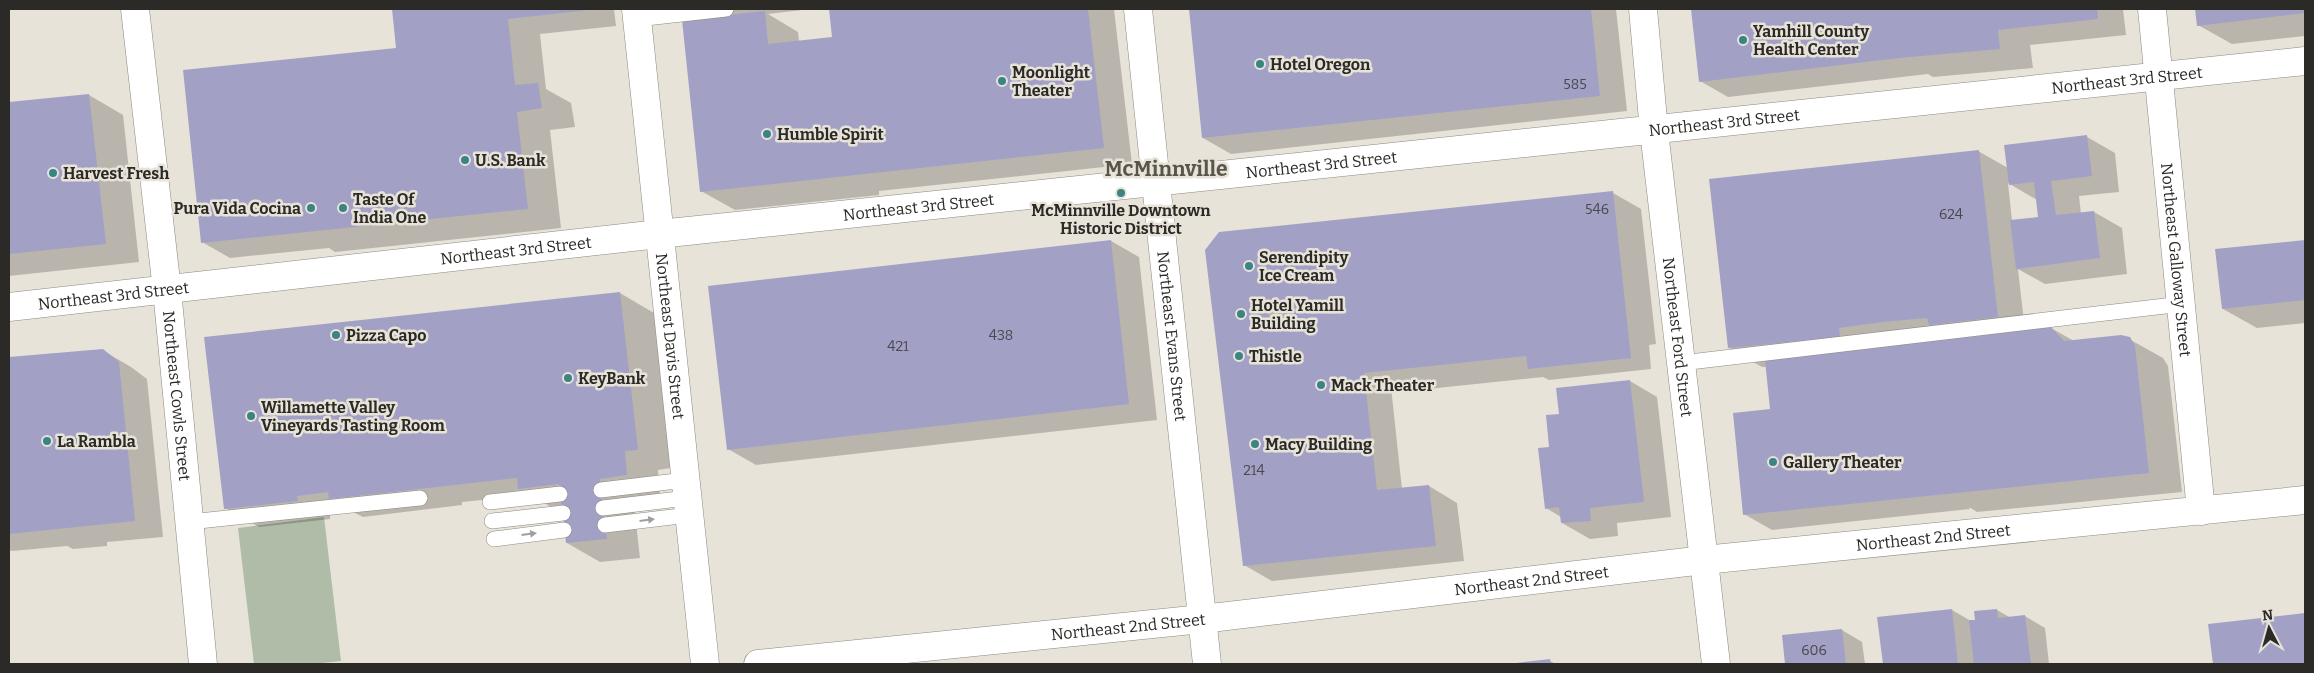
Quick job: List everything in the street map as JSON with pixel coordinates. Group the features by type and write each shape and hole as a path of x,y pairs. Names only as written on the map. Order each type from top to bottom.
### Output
{"street":[{"name":"Northeast Cowls Street","path":"135,9 167,290 203,664"},
{"name":"Northeast Evans Street","path":"1138,9 1207,664"},
{"name":"Northeast Ford Street","path":"1643,9 1654,131 1716,664"},
{"name":"Northeast Galloway Street","path":"2152,9 2201,511"},
{"name":"Northeast Davis Street","path":"636,14 705,664"},
{"name":"Northeast 3rd Street","path":"9,307 659,234 1654,131 2305,61"},
{"name":"Northeast 2nd Street","path":"758,664 1202,619 1704,560 2305,500"}],"lane":[{"path":"636,14 726,9"},
{"path":"1681,362 2182,304"},
{"path":"601,490 687,498"},
{"path":"490,502 560,494"},
{"path":"189,522 420,498"},
{"path":"603,508 687,498"},
{"path":"605,525 687,498"},
{"path":"492,521 563,513"},
{"path":"494,539 564,530"}],"green space":[{"path":"324,517 341,661 313,664 254,664 238,528"}],"building":[{"path":"392,9 588,9 508,19 515,85 538,83 542,108 517,112 528,209 201,243 183,70 396,48"},
{"path":"829,9 1088,9 1104,148 700,192 682,20 765,11 768,44 832,37"},
{"path":"1189,9 1591,9 1600,96 1202,138"},
{"path":"1691,9 2097,9 2098,19 1998,30 2000,49 1899,58 1699,82"},
{"path":"2195,9 2305,9 2305,13 2197,26"},
{"name":"Harvest Fresh","path":"89,94 106,244 9,254 9,102"},
{"path":"2087,135 2092,176 2051,181 2056,215 2094,211 2100,258 2016,269 2010,220 2038,217 2034,182 2009,185 2004,145"},
{"path":"1979,150 1998,317 1929,325 1927,318 1882,322 1839,328 1840,337 1728,348 1709,179"},
{"path":"1613,191 1631,358 1528,369 1526,356 1364,373 1377,490 1429,485 1436,546 1243,566 1205,250 1219,232","holes":["1294,300 1295,308 1283,309 1284,322 1270,325 1267,302"]},
{"path":"1111,240 1129,404 727,450 708,286"},
{"path":"2305,240 2305,300 2222,309 2215,249"},
{"path":"620,292 638,450 625,451 627,475 600,479 607,539 566,543 559,484 518,489 517,478 329,499 328,492 297,496 298,501 224,509 204,337"},
{"path":"2051,327 2064,341 2121,335 2130,337 2135,346 2149,473 1743,515 1733,413 1770,409 1765,360"},
{"path":"103,349 119,362 135,521 9,534 9,357"},
{"path":"1630,380 1644,502 1590,508 1591,521 1561,523 1559,507 1545,509 1538,448 1549,447 1546,415 1559,414 1556,388"},
{"path":"1952,609 1958,664 1883,664 1877,617"},
{"path":"1997,609 1998,618 2025,615 2031,664 1974,664 1969,620 1975,620 1974,611"},
{"path":"2305,613 2305,664 2213,664 2208,624"},
{"path":"1842,629 1846,664 1785,664 1782,635"},
{"path":"1550,659 1551,664 1516,664 1516,663"}],"place":[{"name":"Yamhill County Health Center","path":"1743,40"},
{"name":"Hotel Oregon","path":"1260,64"},
{"name":"Moonlight Theater","path":"1002,81"},
{"name":"Humble Spirit","path":"767,134"},
{"name":"U.S. Bank","path":"465,160"},
{"name":"Harvest Fresh","path":"53,173"},
{"name":"McMinnville Downtown Historic District","path":"1121,193"},
{"name":"Pura Vida Cocina","path":"311,208"},
{"name":"Taste Of India One","path":"343,208"},
{"name":"Serendipity Ice Cream","path":"1249,266"},
{"name":"Hotel Yamill Building","path":"1241,314"},
{"name":"Pizza Capo","path":"336,335"},
{"name":"Thistle","path":"1239,356"},
{"name":"KeyBank","path":"568,378"},
{"name":"Mack Theater","path":"1321,385"},
{"name":"Willamette Valley Vineyards Tasting Room","path":"251,416"},
{"name":"La Rambla","path":"47,441"},
{"name":"Macy Building","path":"1255,444"},
{"name":"Gallery Theater","path":"1773,462"}],"district":[{"name":"McMinnville","path":"1166,169"}]}
